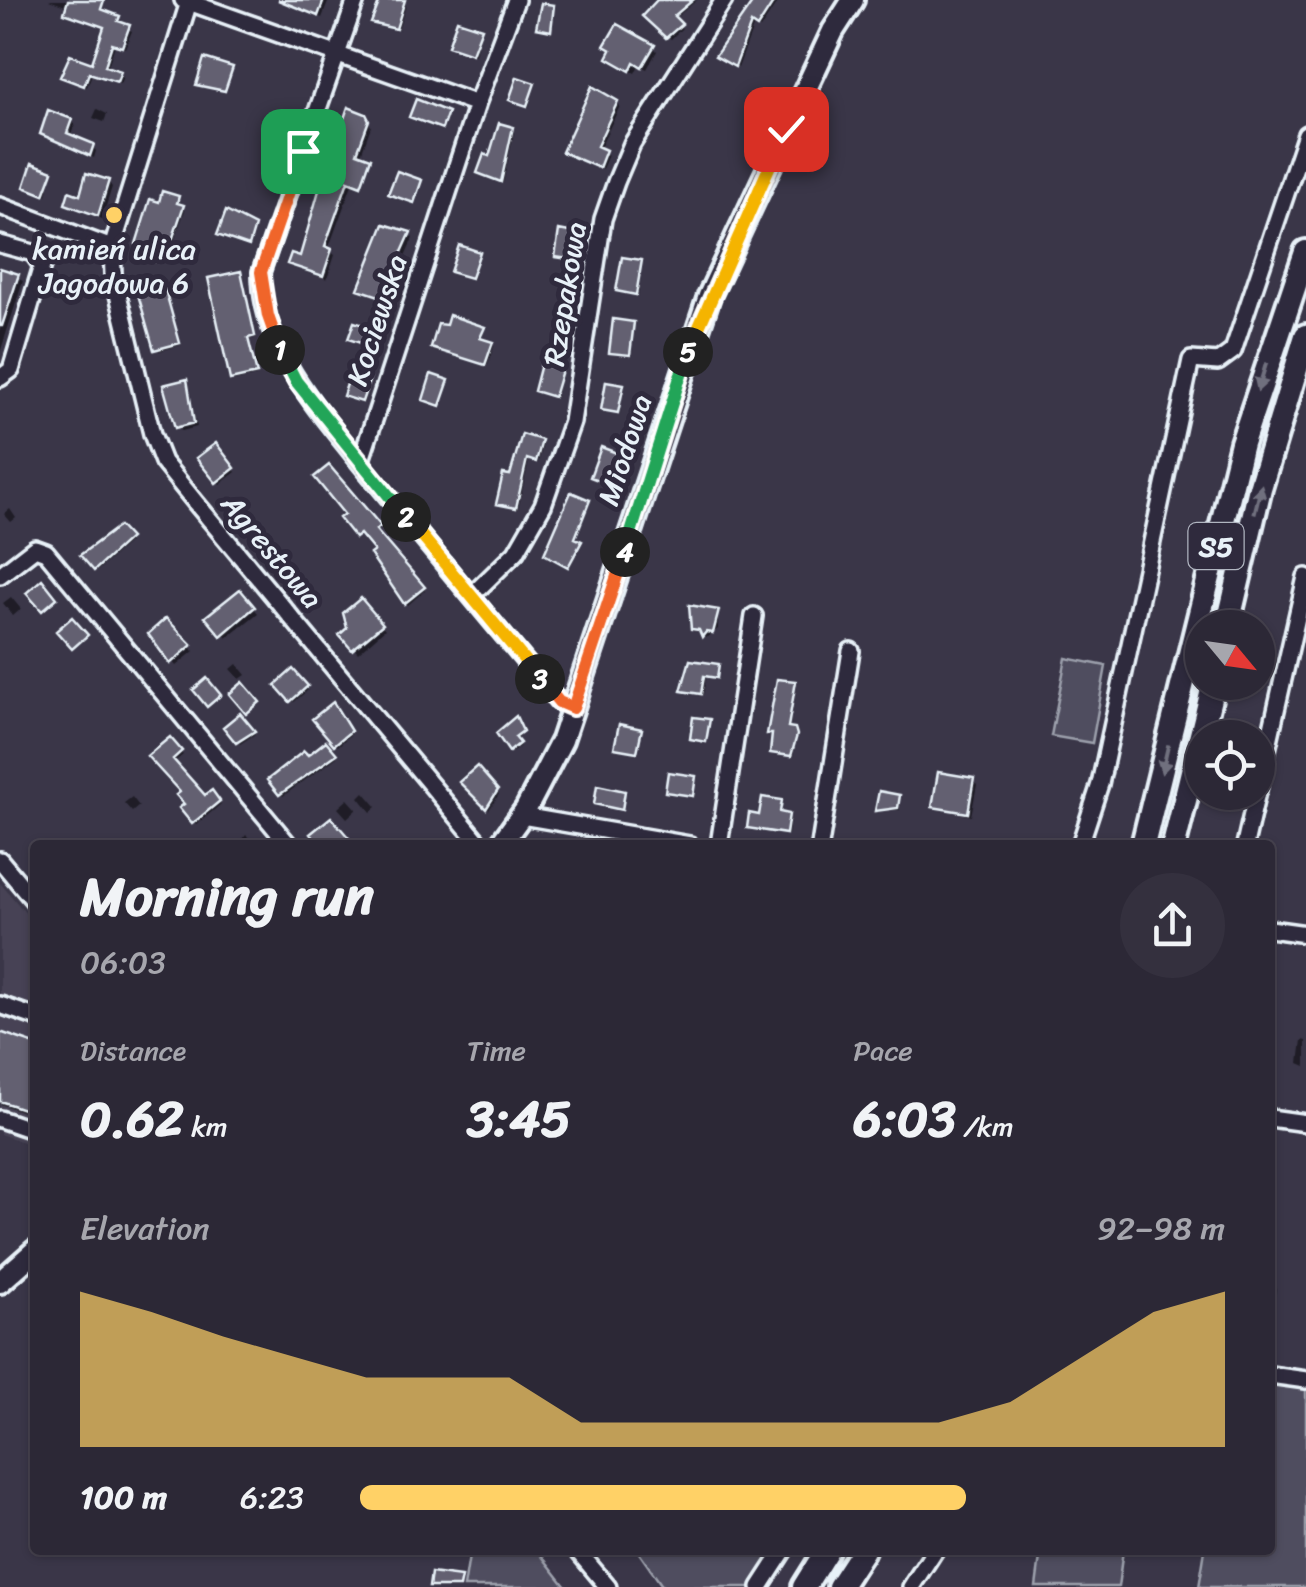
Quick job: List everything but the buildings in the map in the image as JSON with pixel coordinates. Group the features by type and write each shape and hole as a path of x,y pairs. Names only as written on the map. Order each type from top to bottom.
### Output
{"highway":[{"name":"S5","path":"1145,840 1242,443 1306,252"},
{"name":"S5","path":"1231,610 1260,488 1306,336"},
{"path":"1175,840 1210,700"},
{"path":"804,1587 824,1555"},
{"path":"839,1587 860,1555"}],"main road":[{"name":"Miodowa","path":"504,840 545,776 573,708 709,296 832,32 853,0"},
{"path":"0,1282 30,1255"}],"street":[{"path":"356,0 261,272 276,340 296,381 360,463 559,702 573,708"},
{"name":"Kociewska","path":"360,463 477,104 516,0"},
{"name":"Rzepakowa","path":"471,596 516,552 543,505 572,422 603,219 616,182 632,144 724,0"},
{"path":"0,206 112,248 186,1 477,104"},
{"path":"1082,840 1104,766 1191,360 1218,362 1233,350 1306,134"},
{"path":"0,244 33,253 42,266 12,370 0,378"},
{"name":"Agrestowa","path":"112,248 142,405 164,462 477,840"},
{"path":"0,575 34,548 46,552 285,840"},
{"path":"1273,720 1306,577"},
{"path":"720,840 754,616"},
{"path":"821,840 851,652"},
{"path":"1246,840 1253,810"},
{"path":"522,816 633,840"},
{"path":"0,860 30,896"},
{"path":"1275,930 1306,934"},
{"path":"0,1005 30,1015"},
{"path":"0,1119 30,1129"},
{"path":"1275,1119 1306,1123"},
{"path":"1275,1376 1306,1380"},
{"path":"581,1555 608,1587"},
{"path":"760,1587 781,1555"},
{"path":"911,1587 932,1555"}],"shaded area":[{"path":"1066,658 1106,666 1092,743 1051,736"},
{"path":"0,883 30,918 30,1144 0,1134"},
{"path":"1275,1368 1306,1371 1306,1587 1199,1587 1204,1555 1275,1555"},
{"path":"469,1555 541,1555 566,1587 464,1587"},
{"path":"641,1555 771,1555 752,1587 663,1587"},
{"path":"1040,1555 1122,1555 1118,1587 1036,1587"}],"place":[{"name":"kamień ulica Jagodowa 6","path":"114,215"}],"route":[{"path":"303,151 261,272 268,316 286,361 296,381 360,463 559,702 573,708 687,354 709,296 786,129"}]}
